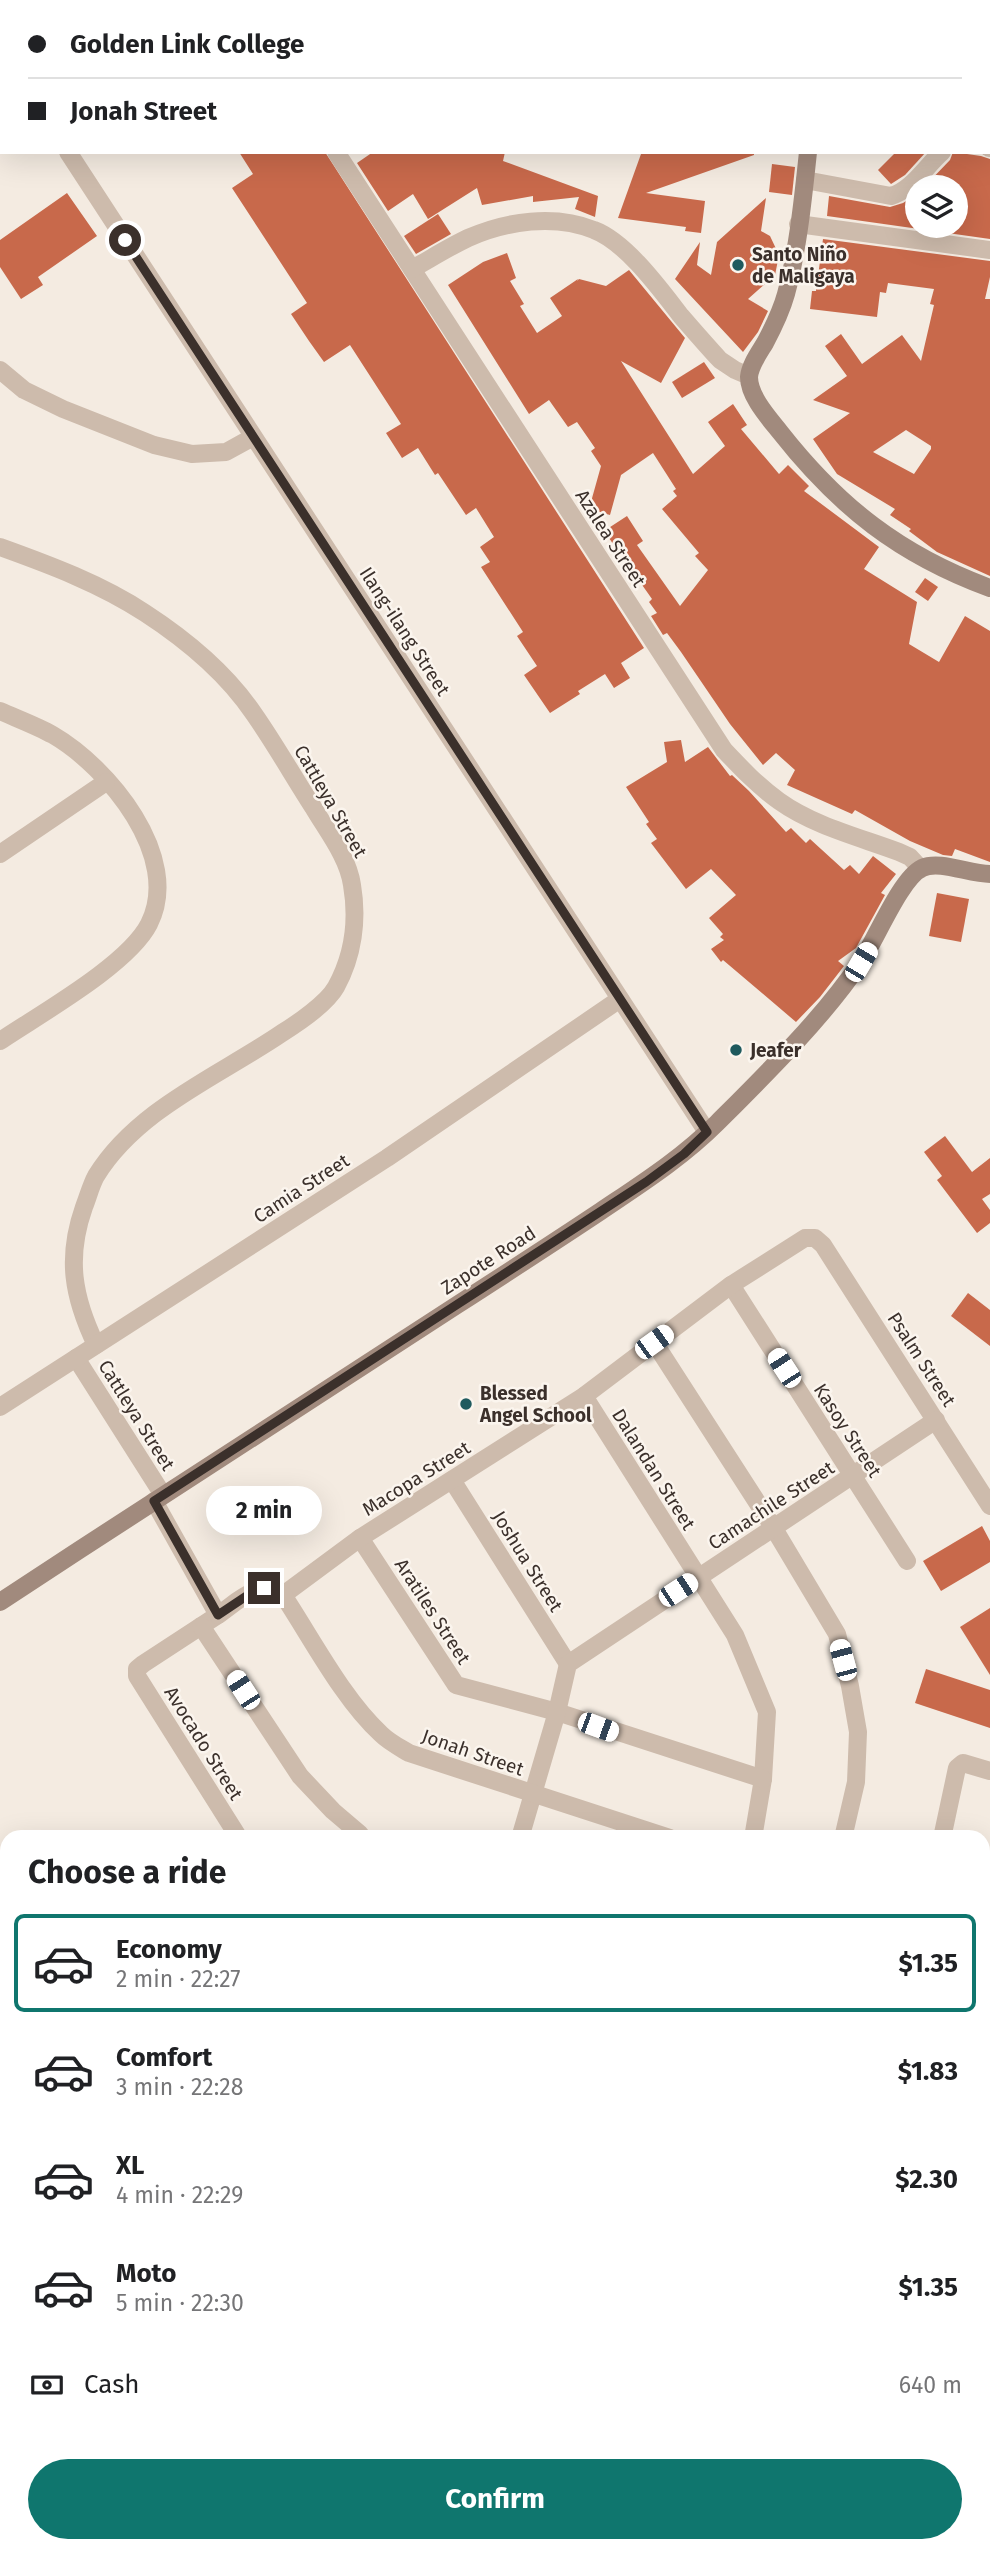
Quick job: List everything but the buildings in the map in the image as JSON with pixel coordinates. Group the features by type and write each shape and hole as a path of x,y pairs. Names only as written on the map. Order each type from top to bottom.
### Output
{"main road":[{"path":"808,154 786,294 778,318 754,360 749,376 751,390 774,425 831,492 892,540 932,565 990,588"},
{"path":"921,869 940,865 977,874 990,874"},
{"name":"Zapote Road","path":"0,1602 646,1182 684,1154 779,1058 842,988 861,962 907,881 921,869"}],"street":[{"name":"Ilang-ilang Street","path":"69,154 707,1132"},
{"name":"Azalea Street","path":"337,154 724,750 749,777 781,802 811,818 911,858 921,869"},
{"path":"805,180 891,196 900,194 940,154"},
{"path":"412,269 470,237 499,227 530,221 560,222 595,230 624,250 650,275 720,360 749,376"},
{"path":"798,225 990,250"},
{"path":"0,370 24,390 63,410 154,445 192,454 226,452 253,437"},
{"name":"Cattleya Street","path":"0,547 98,586 145,613 191,646 253,711 338,848 352,883 356,919 350,956 335,989 299,1022 140,1124 116,1148 95,1178 78,1224 72,1267 78,1297 96,1345"},
{"path":"0,711 54,736 83,757 128,807 146,837 158,875 158,899 149,925 126,953 93,979 0,1041"},
{"path":"0,853 106,782"},
{"name":"Camia Street","path":"0,1407 387,1158 620,999"},
{"name":"Macopa Street","path":"283,1595 360,1538 584,1396 731,1285 805,1238 815,1238"},
{"name":"Psalm Street","path":"815,1238 842,1273 990,1506"},
{"name":"Kasoy Street","path":"731,1285 907,1561"},
{"path":"654,1342 773,1527 836,1634 850,1686 858,1732 856,1782 845,1830"},
{"name":"Cattleya Street","path":"76,1358 158,1498 218,1615"},
{"name":"Dalandan Street","path":"584,1396 735,1635 767,1712 763,1779 753,1830"},
{"name":"Camachile Street","path":"568,1664 936,1420"},
{"name":"Joshua Street","path":"452,1480 568,1664"},
{"name":"Aratiles Street","path":"360,1538 456,1685 557,1712 763,1779"},
{"path":"283,1595 272,1590 257,1589 201,1626 300,1776 354,1830"},
{"name":"Jonah Street","path":"283,1595 349,1697 383,1737 408,1753 645,1830"},
{"name":"Avocado Street","path":"201,1626 137,1669 137,1676 234,1830"},
{"path":"522,1830 557,1712 568,1664"},
{"path":"944,1830 957,1768 963,1763 990,1772"}],"place":[{"name":"Santo Niño de Maligaya","path":"738,265"},
{"name":"Jeafer","path":"736,1050"},
{"name":"Blessed Angel School","path":"466,1404"}],"route":[{"path":"125,240 707,1132 684,1154 646,1182 154,1501 218,1615 257,1589 264,1588"}]}
